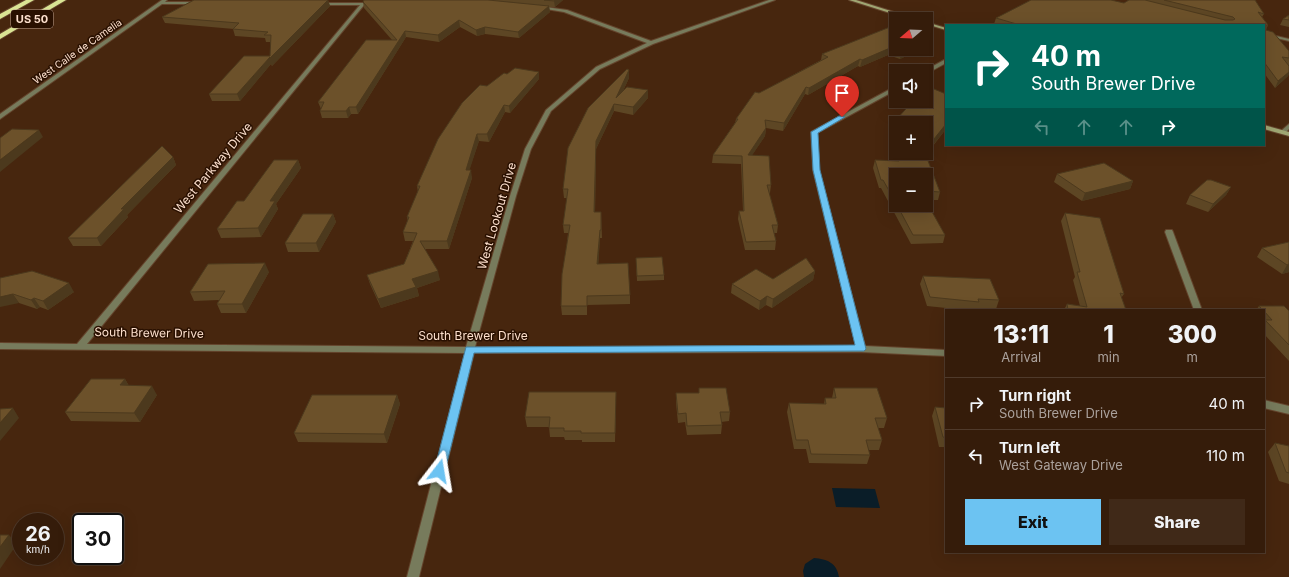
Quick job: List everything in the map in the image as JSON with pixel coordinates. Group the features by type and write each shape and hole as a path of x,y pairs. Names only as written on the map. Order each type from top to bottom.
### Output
{"highway":[{"name":"US 50","path":"0,17 31,0"},
{"name":"US 50","path":"0,37 64,0"}],"street":[{"name":"West Lookout Drive","path":"413,577 470,350 513,196 528,149 549,110 598,68 651,43 773,0"},
{"path":"851,0 891,12"},
{"path":"163,1 200,3"},
{"name":"West Calle de Camelia","path":"0,117 163,1"},
{"path":"317,4 379,4"},
{"name":"West Parkway Drive","path":"80,346 363,4"},
{"path":"532,6 565,11 651,43"},
{"path":"933,25 945,29"},
{"path":"1265,34 1289,40"},
{"path":"933,68 945,62"},
{"path":"861,349 816,170 814,132 889,92"},
{"path":"1265,127 1286,133 1289,126"},
{"path":"1169,232 1198,309"},
{"name":"South Brewer Drive","path":"0,346 470,350 861,349 945,353"},
{"path":"1265,404 1289,410"}],"water":[{"path":"832,488 875,489 880,508 836,507"},
{"path":"814,558 823,559 834,565 839,577 804,577 803,571 805,564"}],"building":[{"path":"194,0 328,0 269,59 270,57 237,94 209,94 244,56 270,56 271,35 264,35 268,32 233,29 239,23 162,17"},
{"path":"364,0 488,0 549,6 518,32 485,27 476,30 459,20 438,35 405,31 356,107 349,107 346,111 320,111 324,102 318,102 366,40 397,40 363,2"},
{"path":"1031,0 1111,0 1124,3 1129,0 1145,0 1225,20 1233,20 1235,19 1233,17 1164,0 1255,0 1264,14 1258,12 1268,25 1266,25 1266,30 1273,32 1289,51 1289,58 1282,57 1289,66 1289,72 1278,81 1265,63 1265,24 1017,24 996,18"},
{"path":"1289,15 1289,20 1283,19"},
{"path":"889,27 889,48 862,60 860,59 809,88 806,87 784,123 765,120 766,128 748,155 769,156 771,185 767,185 778,225 772,225 776,241 746,242 739,211 744,211 742,156 713,155 755,92 759,93 828,57 822,54"},
{"path":"515,68 539,72 509,106 504,105 487,134 477,134 466,170 471,170 447,241 420,241 438,271 412,279 416,287 378,299 367,275 404,264 417,233 403,232 409,217 407,217 420,186 417,186 438,139 462,103 480,85 487,86 504,73 507,74"},
{"path":"627,69 629,70 616,98 627,87 648,90 633,107 614,104 596,141 594,212 601,212 601,230 597,264 628,263 630,295 587,296 587,306 561,306 562,274 570,225 563,225 568,189 563,189 568,148 588,108"},
{"path":"934,89 945,94 945,125 933,140 933,116 900,116 907,108 933,108"},
{"path":"12,129 39,130 0,160 0,138"},
{"path":"162,146 173,157 121,209 124,209 97,238 68,238"},
{"path":"274,160 298,160 270,201 275,201 258,228 217,229 237,201 244,201"},
{"path":"875,160 928,160 931,168 889,168 889,191 883,180 881,180"},
{"path":"1104,163 1133,181 1085,193 1057,174"},
{"path":"933,174 940,192 933,192"},
{"path":"1207,180 1231,187 1213,204 1190,195"},
{"path":"901,212 932,212 945,235 913,235"},
{"path":"1065,213 1100,218 1124,294 1120,293 1126,309 1068,309 1067,304 1087,307 1077,272 1080,272"},
{"path":"303,214 333,214 316,243 285,243"},
{"path":"1289,242 1289,264 1287,265 1262,248"},
{"path":"662,257 664,275 637,276 636,258"},
{"path":"806,258 815,271 773,299 767,296 760,301 732,284 756,269 773,279"},
{"path":"265,263 242,304 217,304 225,291 190,292 208,264"},
{"path":"32,271 69,283 43,301 34,298 31,300 13,294 0,297 0,278"},
{"path":"923,276 990,279 999,300 978,299 979,302 930,297"},
{"path":"1259,306 1284,306 1289,311 1289,345 1265,320 1272,320 1265,312 1265,309 1262,309"},
{"path":"91,379 125,379 120,385 152,386 134,413 65,412"},
{"path":"699,388 726,388 730,412 720,412 722,425 687,426 686,413 678,414 676,393 699,393"},
{"path":"834,388 877,388 887,418 875,418 882,440 866,440 870,455 811,454 808,440 796,440 789,403 826,404 825,398 836,398"},
{"path":"529,392 616,392 615,433 581,433 581,431 564,431 564,428 549,428 550,417 525,417"},
{"path":"312,395 397,395 384,434 294,433"},
{"path":"935,407 945,408 945,438 943,437"},
{"path":"13,408 0,423 0,409"},
{"path":"1275,443 1289,446 1289,473 1286,472"},
{"path":"0,535 9,535 0,547"}],"route":[{"path":"439,471 470,350 861,349 816,170 814,132 842,117"}]}
